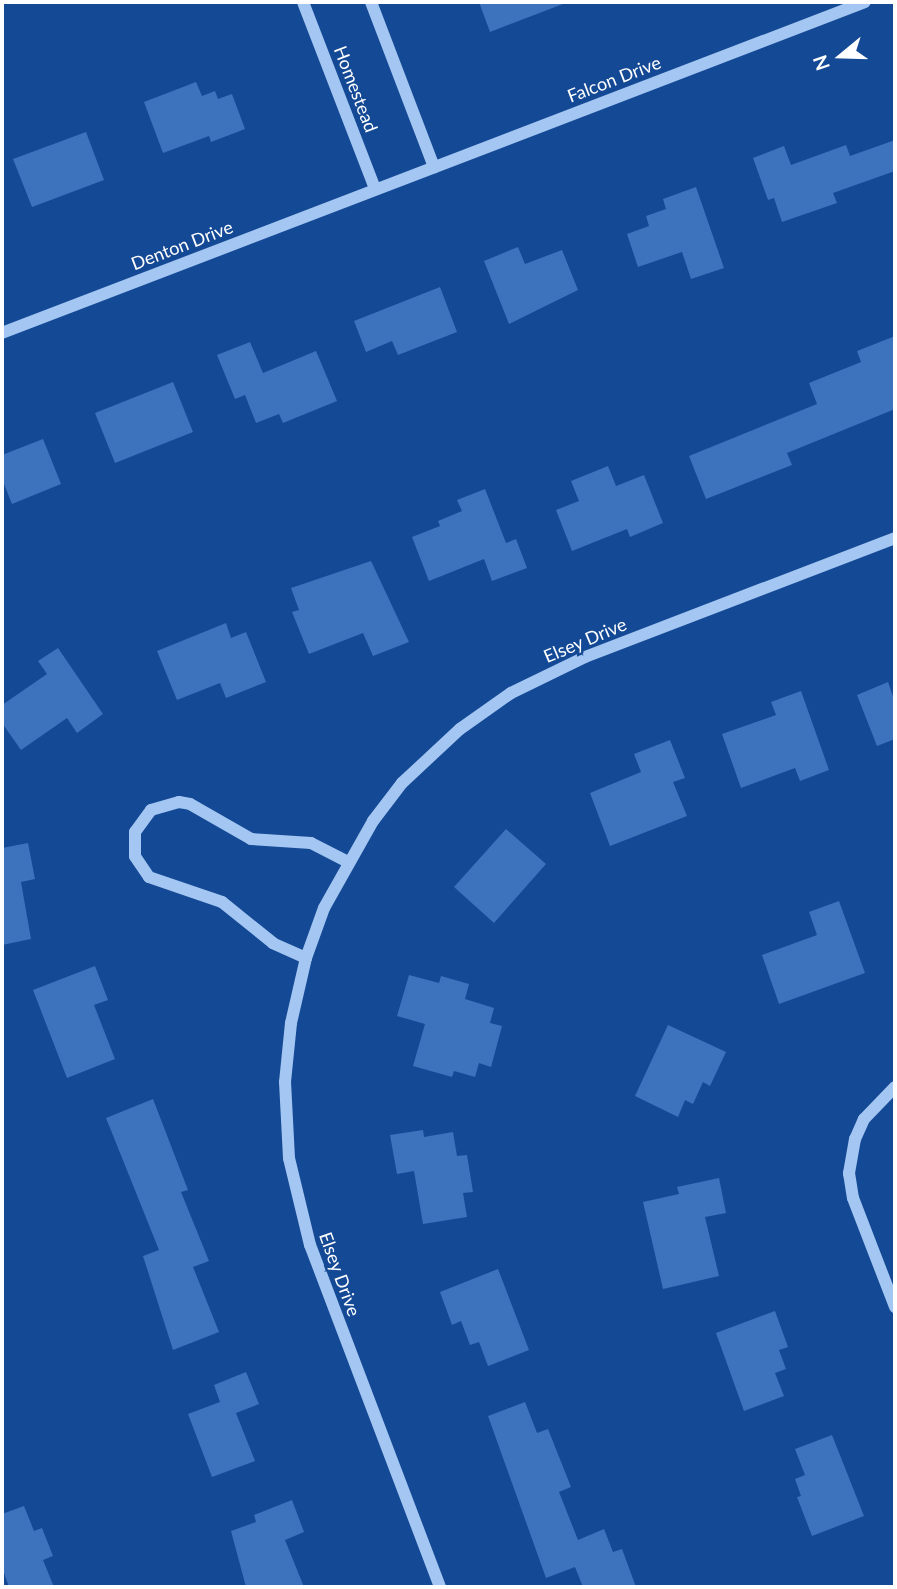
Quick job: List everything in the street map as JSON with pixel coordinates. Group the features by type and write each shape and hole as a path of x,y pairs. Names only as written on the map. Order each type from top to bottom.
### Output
{"street":[{"name":"Homestead","path":"303,2 375,189"},
{"path":"371,2 433,167"},
{"name":"Falcon Drive","path":"375,189 865,2"},
{"name":"Denton Drive","path":"2,333 375,189"},
{"name":"Elsey Drive","path":"440,1587 314,1258 297,1201 285,1123 285,1082 294,1004 306,958 324,908 348,862 402,783 460,729 511,693 585,657 895,538"},
{"path":"306,958 273,943 222,902 149,877 135,856 135,832 151,810 179,802 251,839 311,843 348,862"},
{"path":"895,1087 864,1119 855,1139 849,1173 853,1198 895,1307"}],"building":[{"path":"479,2 562,2 563,4 490,32"},
{"path":"196,82 202,96 215,91 218,99 232,94 245,129 211,142 209,136 163,153 144,102"},
{"path":"86,132 104,180 32,207 13,159"},
{"path":"895,140 895,171 833,193 837,203 782,222 774,198 768,200 753,158 784,146 791,165 846,145 850,156"},
{"path":"696,187 724,268 691,279 682,252 638,267 627,234 649,226 646,216 666,209 663,199"},
{"path":"518,247 525,264 562,250 578,290 509,324 484,261"},
{"path":"440,287 457,332 398,355 392,341 366,352 354,321"},
{"path":"895,336 895,409 787,453 792,465 706,499 689,456 817,404 809,383 861,362 857,351"},
{"path":"250,342 263,373 316,351 337,401 283,423 279,414 256,423 245,395 235,399 217,355"},
{"path":"173,382 193,432 115,463 95,413"},
{"path":"43,439 61,484 12,504 2,479 2,455"},
{"path":"608,466 616,486 644,475 663,523 630,537 627,529 572,551 556,510 579,501 571,481"},
{"path":"485,489 506,543 516,539 527,568 492,581 484,559 429,581 412,537 440,526 438,521 462,511 457,500"},
{"path":"371,561 409,642 373,656 363,633 309,654 292,612 299,610 291,588"},
{"path":"226,623 231,638 246,632 266,682 226,698 220,683 177,700 157,651"},
{"path":"58,648 103,714 77,733 67,718 21,750 2,723 2,705 47,674 38,661"},
{"path":"888,682 895,702 895,739 877,746 857,695"},
{"path":"801,691 829,770 800,781 795,768 741,788 722,734 776,715 771,702"},
{"path":"670,740 685,778 673,782 687,816 610,846 590,793 641,772 634,754"},
{"path":"506,829 546,864 494,923 454,887"},
{"path":"28,843 35,879 21,882 31,939 2,945 2,848"},
{"path":"839,901 865,973 779,1004 762,955 817,935 809,912"},
{"path":"95,966 108,1000 94,1005 115,1059 67,1078 33,990"},
{"path":"409,975 439,983 441,976 469,984 465,999 494,1008 490,1023 502,1026 491,1067 479,1063 475,1077 454,1071 452,1077 413,1066 425,1024 397,1016"},
{"path":"668,1025 726,1052 710,1086 703,1082 693,1104 685,1100 678,1117 635,1096"},
{"path":"153,1099 188,1190 181,1192 209,1261 193,1267 219,1332 173,1350 143,1256 159,1250 106,1118"},
{"path":"423,1130 424,1137 453,1132 457,1156 467,1155 473,1192 463,1193 467,1217 423,1224 414,1171 397,1174 390,1135"},
{"path":"719,1178 726,1213 705,1217 719,1276 663,1289 643,1202 679,1194 677,1187"},
{"path":"498,1269 529,1350 488,1366 479,1342 470,1345 461,1321 452,1325 440,1292"},
{"path":"775,1311 788,1347 779,1350 786,1369 775,1373 784,1396 744,1411 716,1333"},
{"path":"246,1372 259,1404 236,1413 255,1461 212,1477 188,1414 220,1402 214,1385"},
{"path":"525,1402 537,1433 548,1429 571,1487 559,1492 578,1540 604,1529 613,1552 622,1549 636,1587 583,1587 575,1567 546,1578 488,1416"},
{"path":"832,1435 864,1516 812,1536 797,1497 801,1496 795,1479 805,1475 795,1449"},
{"path":"292,1500 304,1532 285,1540 304,1587 246,1587 231,1531 256,1522 254,1515"},
{"path":"24,1506 34,1531 42,1528 53,1556 43,1560 54,1587 9,1587 2,1567 2,1514"}]}
